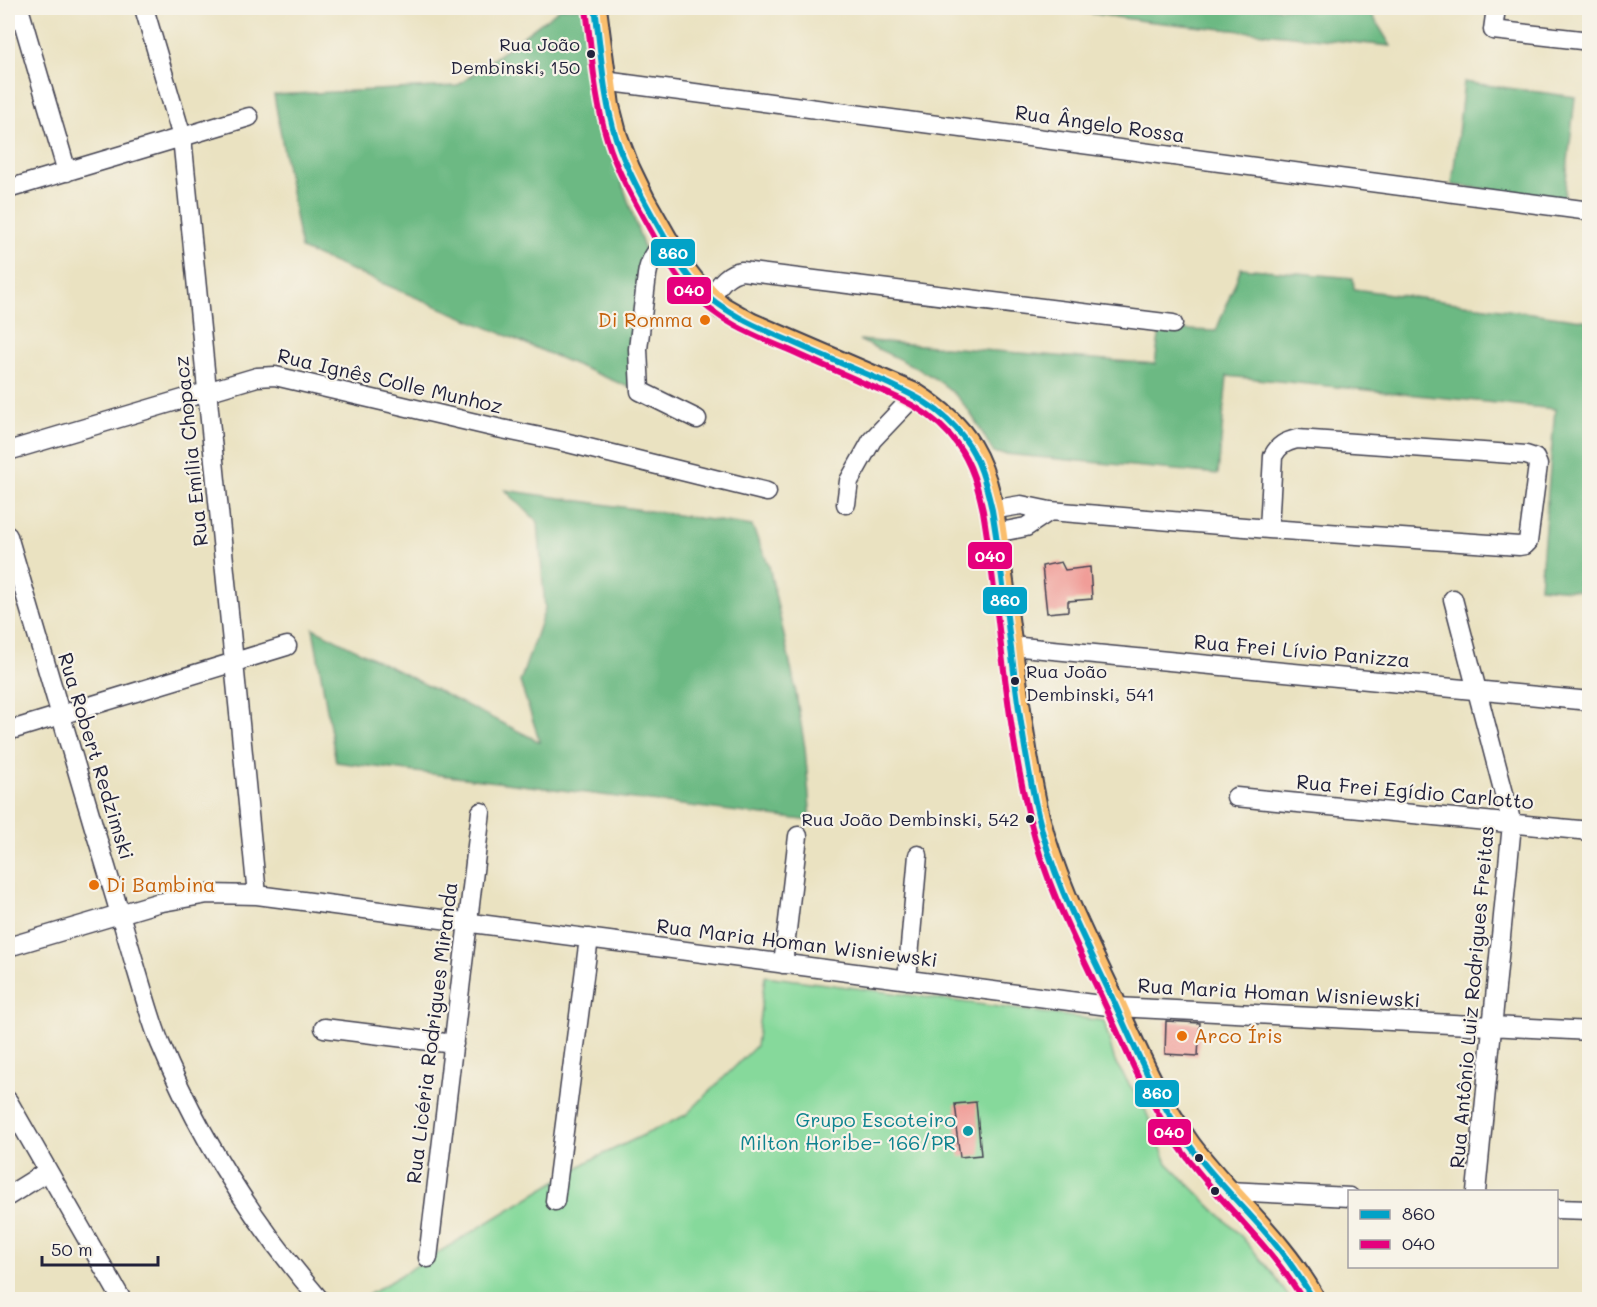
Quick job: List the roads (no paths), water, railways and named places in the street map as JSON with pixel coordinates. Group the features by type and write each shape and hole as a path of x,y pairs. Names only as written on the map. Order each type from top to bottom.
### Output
{"main road":[{"path":"596,8 604,81 616,137 628,168 666,240 695,284 722,308 750,324 915,395 955,426 970,446 987,486 1025,753 1042,831 1063,892 1147,1076 1177,1128 1197,1155 1292,1266 1314,1299"}],"street":[{"path":"19,8 67,172"},
{"name":"Rua Emília Chopacz","path":"144,8 182,137 257,895"},
{"path":"1496,8 1493,30 1590,41"},
{"name":"Rua Ângelo Rossa","path":"604,81 1590,211"},
{"path":"8,189 249,117"},
{"path":"666,240 652,256 647,276 638,350 640,391 697,419"},
{"path":"710,297 728,275 742,271 1173,324"},
{"name":"Rua Ignês Colle Munhoz","path":"8,452 266,376 285,378 560,441 767,492"},
{"path":"846,504 849,481 872,440 915,395"},
{"path":"991,510 1021,505 1050,511 1269,529 1519,546 1528,542 1538,465 1535,458 1526,455 1297,439 1277,448 1273,456 1269,529"},
{"path":"995,532 1026,527 1050,511"},
{"name":"Rua Robert Redzimski","path":"8,536 159,1041 207,1139 250,1211 320,1299"},
{"name":"Rua Antônio Luiz Rodrigues Freitas","path":"1453,599 1512,824 1476,1190"},
{"path":"8,731 287,646"},
{"name":"Rua Frei Lívio Panizza","path":"1011,646 1590,701"},
{"name":"Rua Frei Egídio Carlotto","path":"1236,797 1590,831"},
{"name":"Rua Licéria Rodrigues Miranda","path":"428,1258 481,812"},
{"path":"783,964 798,836"},
{"path":"907,980 918,855"},
{"name":"Rua Maria Homan Wisniewski","path":"8,947 157,903 201,895 257,895 1116,1007 1590,1031"},
{"path":"555,1201 589,938"},
{"path":"324,1028 454,1044"},
{"path":"8,1101 122,1299"},
{"path":"8,1196 48,1171"},
{"path":"1228,1191 1348,1197"},
{"path":"1558,1209 1590,1210"}],"place":[{"name":"Rua João Dembinski, 150","path":"591,54"},
{"name":"Di Romma","path":"705,320"},
{"name":"Rua João Dembinski, 541","path":"1015,681"},
{"name":"Rua João Dembinski, 542","path":"1030,819"},
{"name":"Di Bambina","path":"94,885"},
{"name":"Arco Íris","path":"1182,1036"},
{"name":"Grupo Escoteiro Milton Horibe- 166/PR","path":"968,1131"}]}
